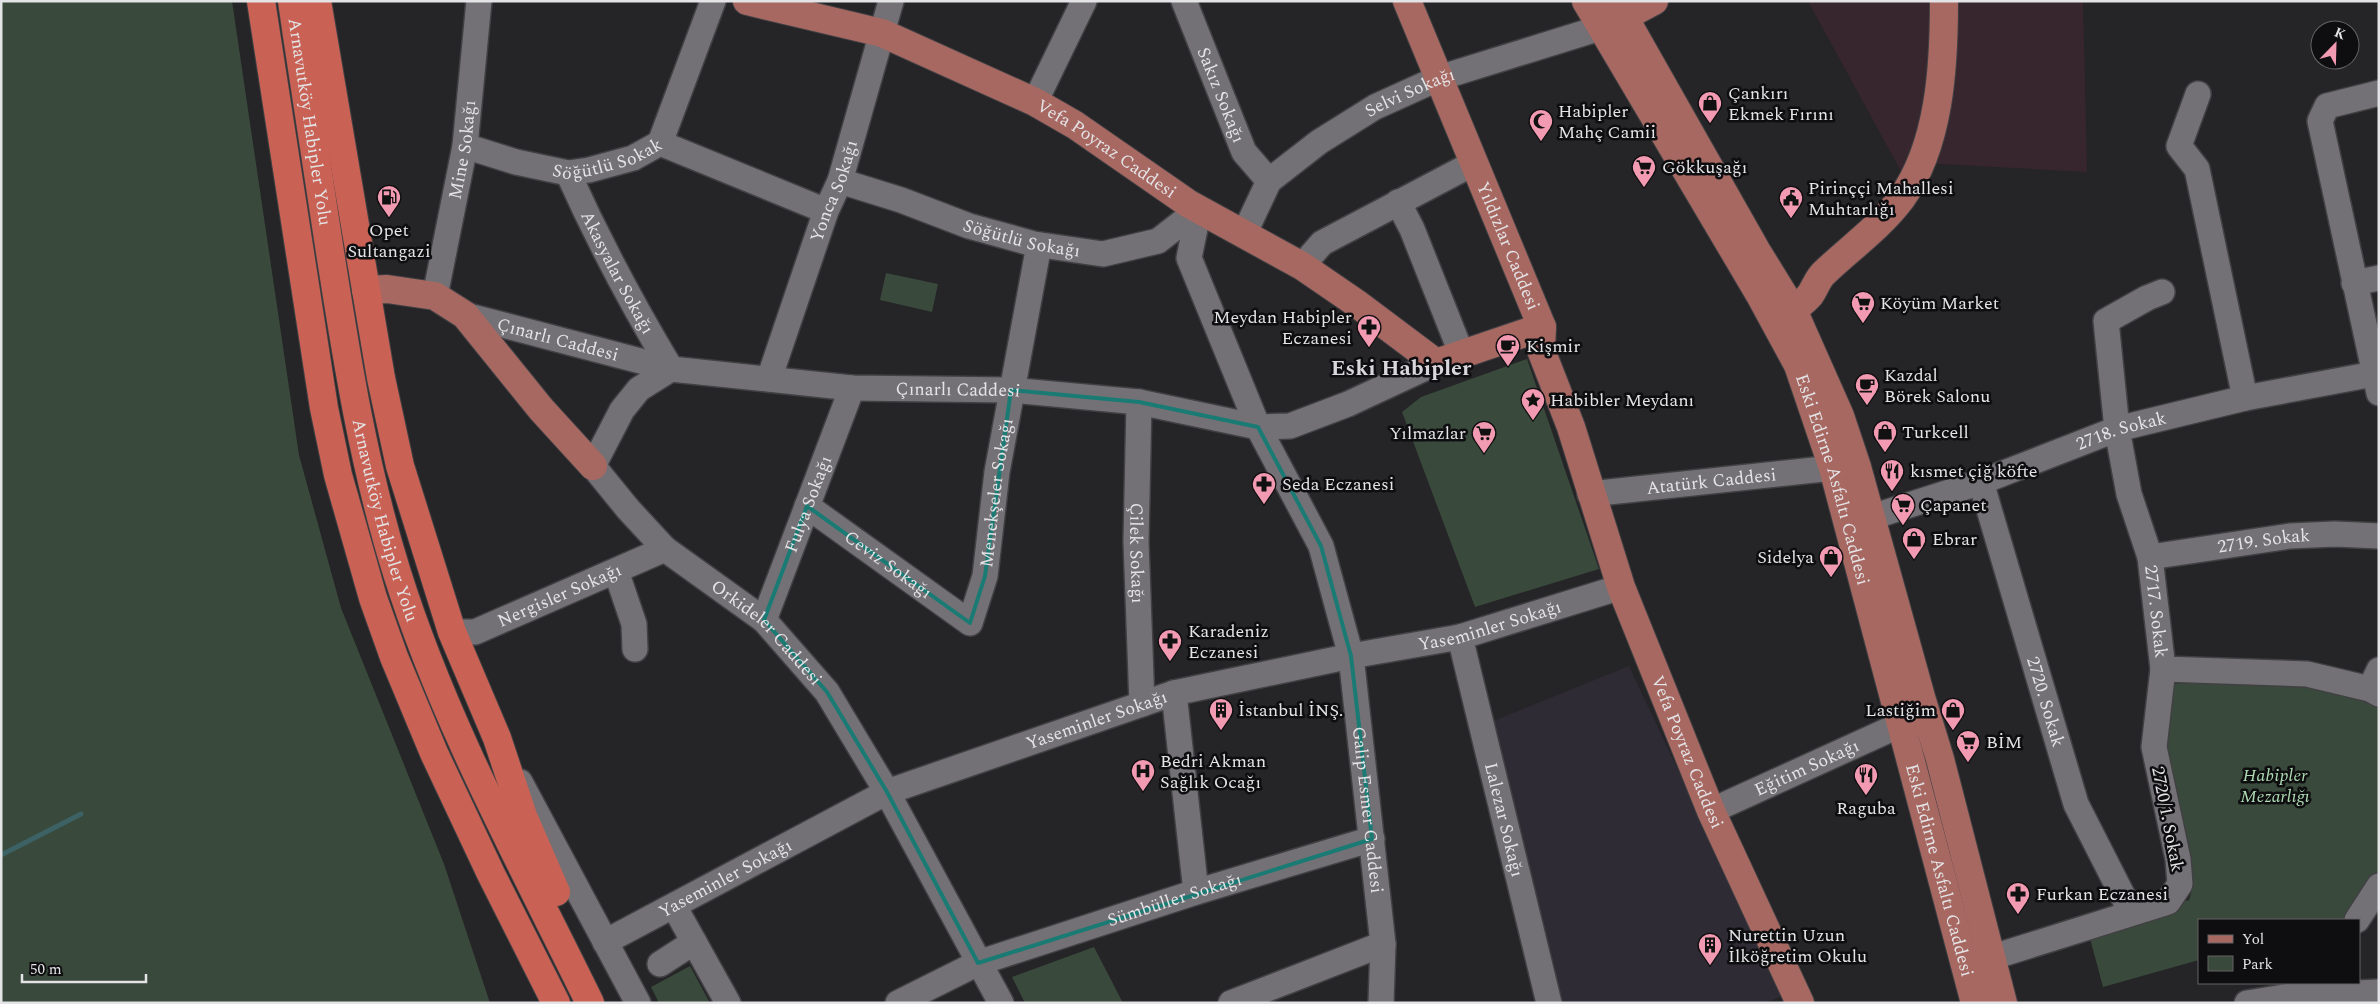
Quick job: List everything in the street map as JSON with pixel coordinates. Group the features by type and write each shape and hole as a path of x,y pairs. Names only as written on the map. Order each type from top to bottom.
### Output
{"highway":[{"name":"Arnavutköy Habipler Yolu","path":"261,1 324,408 338,475 373,598 394,657 434,753 491,874 556,1003"},
{"name":"Arnavutköy Habipler Yolu","path":"292,1 352,393 380,518 434,678 461,738 590,1003"},
{"path":"301,1 307,21 321,99 344,163"},
{"path":"318,1 366,290 400,466 452,632 497,738 523,816 588,967 600,1003"}],"main road":[{"name":"Vefa Poyraz Caddesi","path":"747,1 882,33 1035,102 1075,125 1199,209 1302,266 1356,303 1436,363"},
{"name":"Yıldızlar Caddesi","path":"1406,1 1542,327 1540,350 1571,427 1590,494"},
{"name":"Eski Edirne Asfaltı Caddesi","path":"1586,1 1613,15 1671,103 1840,416 1872,517 1921,697 1940,758 2004,1003"},
{"path":"1613,15 1654,1"},
{"path":"1777,301 1794,278 1822,274 1858,245 1901,198 1916,172 1930,134 1940,80 1944,1"},
{"name":"Eski Edirne Asfaltı Caddesi","path":"1613,15 1728,241 1736,248 1777,301 1834,468 1975,1003"},
{"name":"Çınarlı Caddesi","path":"366,290 387,289 435,296 464,315"},
{"name":"Orkideler Caddesi","path":"464,315 541,409 593,466"},
{"name":"Çınarlı Caddesi","path":"1436,363 1542,327"},
{"name":"Vefa Poyraz Caddesi","path":"1590,494 1621,587 1711,811 1800,1003"}],"street":[{"name":"Mine Sokağı","path":"435,296 464,146 479,1"},
{"path":"660,143 712,1"},
{"name":"Yonca Sokağı","path":"769,379 826,211 840,181 891,1"},
{"path":"1035,102 1084,1"},
{"name":"Sakız Sokağı","path":"1184,1 1244,152 1270,181"},
{"name":"Selvi Sokağı","path":"1244,234 1270,181 1319,142 1375,107 1439,78 1613,15"},
{"path":"2377,380 2354,283 2320,121 2327,106 2379,93"},
{"path":"2198,94 2179,146 2197,170 2245,398"},
{"name":"Söğütlü Sokak","path":"464,146 516,162 568,173 589,170 633,158 660,143 826,211"},
{"path":"1302,266 1322,243 1474,163"},
{"name":"Akasyalar Sokağı","path":"568,173 602,249 633,307 671,369"},
{"name":"Söğütlü Sokağı","path":"840,181 901,200 970,226 1039,245 1103,254 1158,241 1199,209"},
{"path":"1398,202 1412,229 1462,354"},
{"name":"Galip Esmer Caddesi","path":"1199,209 1189,258 1258,426 1321,546 1351,656 1383,944 1381,1003"},
{"name":"Menekşeler Sokağı","path":"970,623 985,576 994,489 1010,390 1039,245"},
{"path":"2354,283 2379,278"},
{"name":"2717. Sokak","path":"2162,292 2106,320 2117,429 2129,494 2150,556 2163,669 2306,674 2376,684"},
{"name":"Çınarlı Caddesi","path":"464,315 671,369 852,388 1010,390 1139,402 1258,426 1290,426 1348,404 1436,363"},
{"path":"593,466 622,410 639,390 671,369"},
{"name":"2718. Sokak","path":"1872,517 1981,482 2117,429 2245,398 2377,380"},
{"name":"Fulya Sokağı","path":"764,620 852,388"},
{"name":"Çilek Sokağı","path":"1139,402 1136,542 1142,704"},
{"name":"Orkideler Caddesi","path":"593,466 628,509 666,549 764,620 827,692 887,792 1001,1003"},
{"name":"Atatürk Caddesi","path":"1590,494 1834,468"},
{"name":"2720. Sokak","path":"1981,482 2076,804 2131,912"},
{"name":"Ceviz Sokağı","path":"807,506 970,623"},
{"name":"2719. Sokak","path":"2150,556 2290,536 2335,534 2379,536"},
{"name":"Nergisler Sokağı","path":"452,632 475,632 666,549"},
{"path":"616,571 634,624 635,649"},
{"name":"Yaseminler Sokağı","path":"605,942 887,792 1174,693 1351,656 1460,636 1621,587"},
{"name":"Lalezar Sokağı","path":"1460,636 1549,1003"},
{"name":"2720/1. Sokak","path":"1993,957 2131,912 2168,902 2180,884 2178,858 2154,747 2163,669"},
{"path":"1174,693 1196,892"},
{"name":"Eğitim Sokağı","path":"1711,811 1902,724"},
{"path":"497,738 638,1003"},
{"name":"Sümbüller Sokağı","path":"898,1003 978,963 1196,892 1372,839"},
{"path":"2358,919 2379,886"},
{"path":"674,906 728,1003"},
{"path":"660,964 694,942"},
{"path":"1231,1003 1383,944"},
{"path":"2247,1003 2319,989 2379,992"}],"highlighted area":[{"path":"1011,390 1139,402 1258,427 1321,546 1351,656 1372,839 978,963 887,792 827,692 764,620 807,506 970,623 985,576"}],"shaded area":[{"path":"1808,1 2083,1 2087,172 1922,163 1902,173"},
{"path":"1629,666 1784,995 1765,1003 1562,1003 1486,724"}],"green space":[{"path":"1,1 232,1 299,455 341,608 444,864 490,1003 1,1003"},
{"path":"886,273 938,284 932,312 880,300"},
{"path":"1527,359 1599,569 1475,607 1402,412 1421,397"},
{"name":"Habipler Mezarlığı","path":"2214,682 2306,683 2379,702 2379,878 2354,919 2198,919 2198,960 2103,987 2088,931 2189,900 2193,887 2158,750 2164,684"},
{"path":"1094,947 1123,1003 1025,1003 1012,977"},
{"path":"690,966 710,1003 659,1003 651,987"}],"waterway":[{"path":"1,855 81,814"}],"place":[{"name":"Çankırı Ekmek Fırını","path":"1710,124"},
{"name":"Habipler Mahç Camii","path":"1541,142"},
{"name":"Gökkuşağı","path":"1644,188"},
{"name":"Opet Sultangazi","path":"389,218"},
{"name":"Pirinççi Mahallesi Muhtarlığı","path":"1791,219"},
{"name":"Köyüm Market","path":"1863,324"},
{"name":"Meydan Habipler Eczanesi","path":"1369,348"},
{"name":"Kişmir","path":"1508,367"},
{"name":"Kazdal Börek Salonu","path":"1867,406"},
{"name":"Habibler Meydanı","path":"1533,421"},
{"name":"Turkcell","path":"1885,453"},
{"name":"Yılmazlar","path":"1484,454"},
{"name":"kısmet çiğ köfte","path":"1892,492"},
{"name":"Seda Eczanesi","path":"1264,505"},
{"name":"Çapanet","path":"1903,526"},
{"name":"Ebrar","path":"1914,560"},
{"name":"Sidelya","path":"1831,578"},
{"name":"Karadeniz Eczanesi","path":"1170,662"},
{"name":"İstanbul İNŞ.","path":"1221,731"},
{"name":"Lastiğim","path":"1953,731"},
{"name":"BİM","path":"1968,763"},
{"name":"Bedri Akman Sağlık Ocağı","path":"1143,792"},
{"name":"Raguba","path":"1866,796"},
{"name":"Furkan Eczanesi","path":"2018,915"},
{"name":"Nurettin Uzun İlköğretim Okulu","path":"1710,966"}],"district":[{"name":"Eski Habipler","path":"1401,367"}]}
